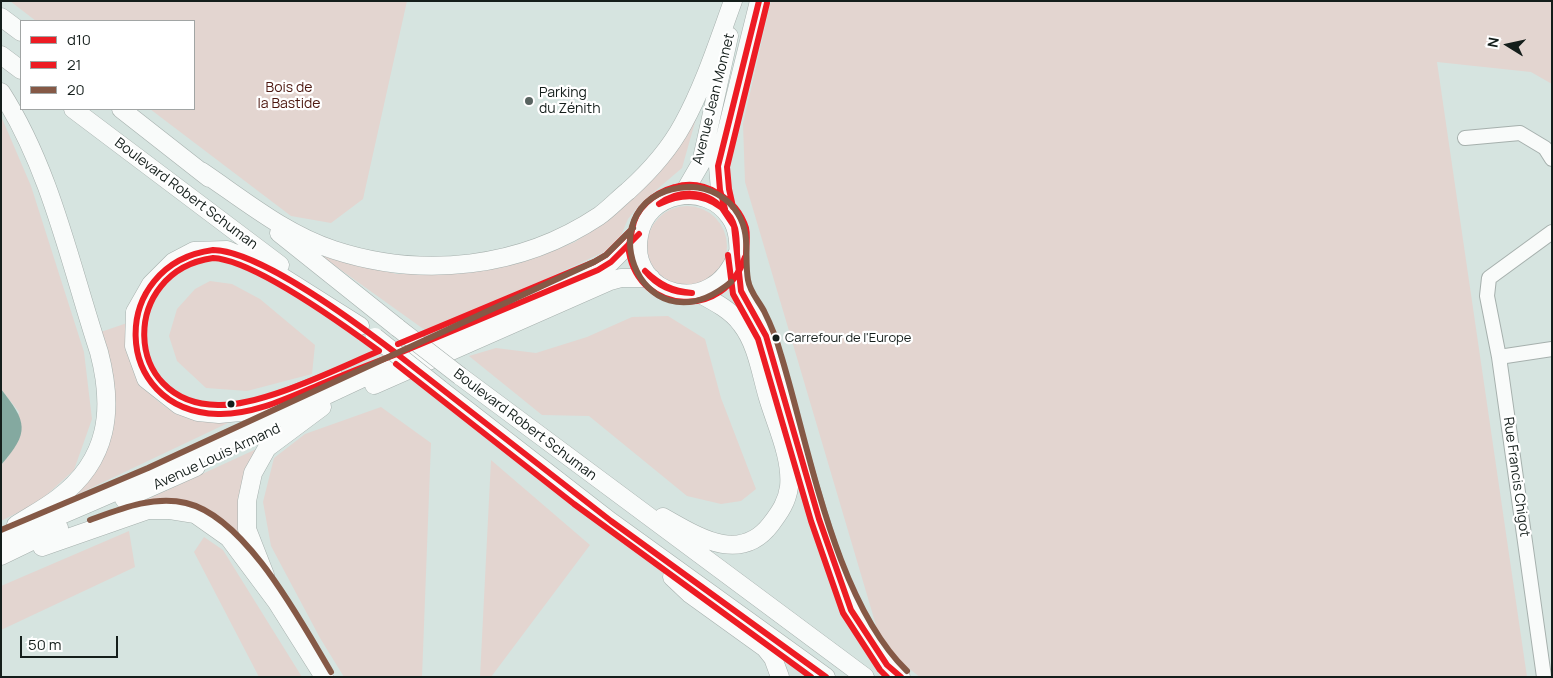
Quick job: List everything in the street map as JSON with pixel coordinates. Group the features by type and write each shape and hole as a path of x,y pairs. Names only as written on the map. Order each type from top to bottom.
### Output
{"main road":[{"path":"201,171 288,230 334,250 385,263 437,267 481,263 523,252 600,216 650,170 683,125 713,54 732,1"},
{"name":"Avenue Jean Monnet","path":"683,194 700,164 737,1"},
{"name":"Avenue Jean Monnet","path":"724,209 718,166 759,1"},
{"path":"1,17 20,31"},
{"path":"1,54 20,69"},
{"path":"1,92 26,133 43,175 99,352 106,379 108,405 105,428 98,449 73,485 58,498 1,535"},
{"name":"Boulevard Robert Schuman","path":"74,110 375,337 610,521 826,677"},
{"name":"Boulevard Robert Schuman","path":"122,110 460,376 604,485 865,677"},
{"path":"737,254 732,268 724,280 712,288 698,293 673,292 651,278 640,258 639,234 644,219 654,207 667,198 683,194 705,197 724,209 736,230 741,291 768,341 819,519 851,610 887,665 901,677"},
{"path":"360,326 265,266 227,250 194,251 173,262 151,284 135,312 134,346 146,379 179,405 198,412 219,414 240,412 277,401 468,327 598,270 611,262 639,234"},
{"path":"276,601 247,529 247,501 253,473 267,448 322,407 592,288 621,278 651,278"},
{"path":"604,485 706,540 725,546 745,543 766,530 783,508 789,486 787,462 753,346 742,324 723,307 698,293"},
{"name":"Avenue Louis Armand","path":"1,540 289,412 468,327"},
{"name":"Avenue Louis Armand","path":"1,556 322,407"},
{"path":"1,562 148,510 170,510 195,514 229,538 276,601 324,677"},
{"path":"610,521 690,594 765,648 773,658 780,677"}],"street":[{"path":"1465,138 1520,133 1546,148 1552,158"},
{"name":"Rue Francis Chigot","path":"1544,677 1499,357 1487,296 1489,278 1552,232"},
{"path":"1499,357 1552,349"}],"green space":[{"name":"Bois de la Bastide","path":"10,1 407,1 363,199 331,223 291,216 151,110 195,110 195,20 35,20"},
{"path":"771,1 1552,1 1552,84 1531,72 1437,62 1527,677 920,677 883,649 745,182 743,124"},
{"path":"701,101 682,168 641,203 628,219 620,238 606,251 429,333 320,255 397,274 457,274 520,263 575,242 614,213 661,171"},
{"path":"1,116 31,186 84,352 92,419 74,470 39,502 1,521 1,465 9,456 19,412 1,389"},
{"path":"687,206 702,209 715,218 724,231 727,246 724,261 715,274 702,283 687,286 672,283 659,274 650,261 647,246 650,231 659,218 672,209"},
{"path":"210,281 232,284 260,299 315,345 312,374 247,391 206,388 177,361 169,336 177,309 195,289"},
{"path":"668,316 705,339 721,398 756,489 741,501 721,504 687,496 589,416 542,415 469,356 496,348 536,353 587,337 632,317"},
{"path":"127,323 139,371 152,395 163,405 177,413 200,420 230,422 72,497 103,448 98,333"},
{"path":"381,407 431,443 422,677 344,677 320,638 271,546 263,502 274,458 305,434"},
{"path":"263,446 244,546 215,517 185,505 115,514"},
{"path":"491,460 590,545 491,677 480,677"},
{"path":"129,531 135,567 1,630 1,586"},
{"path":"204,537 223,550 302,677 259,677 194,552"}],"shaded area":[{"path":"1,389 16,410 22,427 17,444 1,465"}],"transit line":[{"name":"d10","path":"725,209 720,190 718,166 759,1"},
{"name":"21","path":"733,207 727,167 767,3"},
{"name":"21","path":"745,257 735,277 720,292 702,300 684,302 665,298 649,288 636,273 629,247 634,222 641,208 660,193 686,185 708,188 718,193 735,208 746,228 746,255"},
{"name":"20","path":"731,282 698,300 670,300 648,287 634,265 630,240 637,215 656,196 689,187 696,187 717,194 724,198 738,214 746,238 749,284 767,316 778,344 815,478 843,565 861,605 882,641 907,671"},
{"name":"d10","path":"659,204 674,196 691,194 708,197 722,208"},
{"name":"d10","path":"659,204 675,198 691,196 707,199 722,208"},
{"name":"d10","path":"722,208 731,218 735,228 737,254"},
{"name":"d10","path":"722,208 734,226 737,254"},
{"name":"21","path":"398,344 594,262 606,255 633,228"},
{"name":"20","path":"1,530 148,468 594,262 606,255 633,228"},
{"name":"d10","path":"397,354 598,270 611,262 639,234"},
{"name":"d10","path":"213,250 233,254 256,262 282,275 334,308 397,354 287,399 259,408 218,414 182,407 157,389 141,364 136,336 140,307 154,281 179,261 213,250"},
{"name":"d10","path":"737,254 741,291 766,336 819,519 851,610 887,665 901,677"},
{"name":"21","path":"728,255 733,294 758,339 811,521 843,613 880,670 887,677"},
{"name":"21","path":"213,258 231,262 275,282 322,311 379,351 299,385 256,400 218,405 186,399 163,383 149,361 144,336 148,310 161,286 183,268 213,258"},
{"name":"d10","path":"645,271 667,286 678,291 692,293"},
{"name":"d10","path":"645,271 666,288 678,292 692,293"},
{"name":"d10","path":"397,354 611,521 826,677"},
{"name":"21","path":"396,364 574,504 811,677"},
{"name":"20","path":"90,520 137,504 162,501 186,503 208,512 230,528 270,574 288,600 331,672"}],"place":[{"name":"Parking du Zénith","path":"529,101"},
{"name":"Carrefour de l'Europe","path":"776,338"}]}
